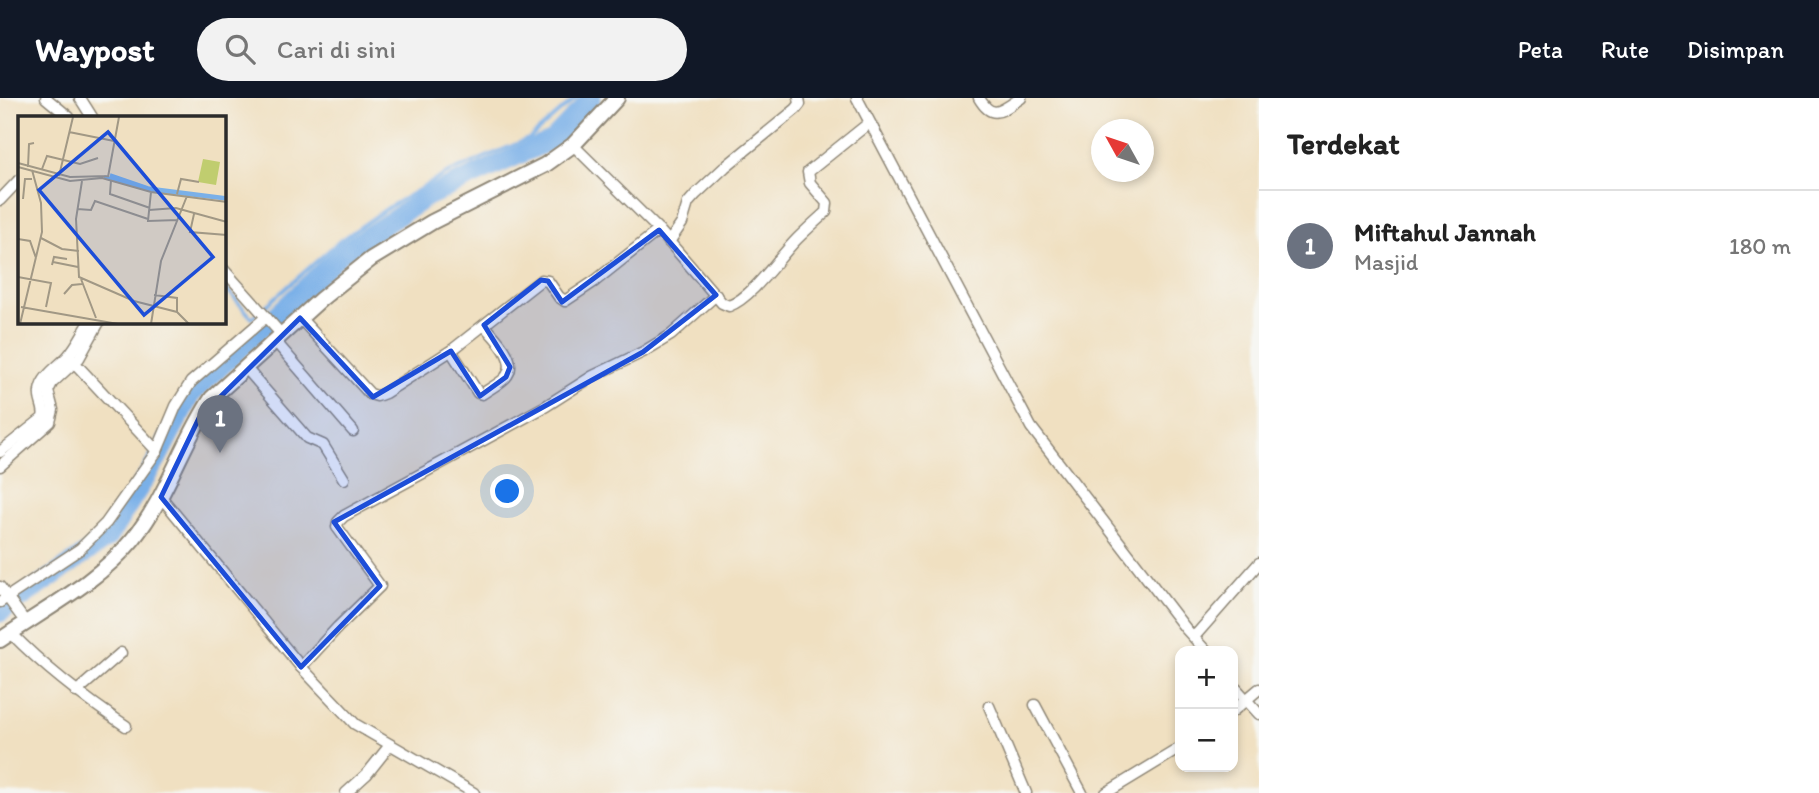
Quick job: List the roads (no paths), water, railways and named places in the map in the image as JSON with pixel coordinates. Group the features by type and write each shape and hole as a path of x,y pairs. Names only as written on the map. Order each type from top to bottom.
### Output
{"street":[{"path":"46,98 70,116"},
{"path":"126,726 76,692 5,636 23,619 79,587 123,550 160,497 199,418 212,398 278,335 381,253 432,222 545,165 573,145 617,98"},
{"path":"669,242 682,223 688,203 696,194 796,109 800,104 799,98"},
{"path":"857,98 1031,427 1202,646"},
{"path":"979,98 985,108 992,112 1000,112 1021,98"},
{"path":"573,145 659,230 716,295 729,306 735,304 826,212 827,203 810,183 808,172 869,122"},
{"path":"0,200 18,181"},
{"path":"300,318 370,394 377,396 451,351 541,280 548,281 565,301 595,281 659,230"},
{"path":"226,272 264,314 353,431"},
{"path":"302,667 380,586 337,527 344,516 546,406 593,376 652,347 671,335 716,295"},
{"path":"6,601 80,549 106,523 157,451 176,406 191,382 264,314"},
{"path":"0,452 43,418 45,414 39,394 40,388 45,380 72,360 89,324"},
{"path":"0,466 50,422 53,410 48,391 98,324"},
{"path":"451,351 478,393 482,394 506,377 510,367 508,355 484,325"},
{"path":"72,360 157,451"},
{"path":"245,367 307,438 323,445 344,479"},
{"path":"160,497 302,667 355,724 470,792"},
{"path":"1194,637 1259,563"},
{"path":"0,587 6,601 23,619"},
{"path":"76,692 121,653"},
{"path":"1234,709 1259,689"},
{"path":"1238,692 1259,714"},
{"path":"1035,705 1082,793"},
{"path":"989,706 1026,793"},
{"path":"346,793 367,774 390,745"},
{"path":"1106,793 1175,751"}],"waterway":[{"path":"226,288 252,318 337,243 389,207 446,174 530,138 576,98"},
{"path":"0,613 108,538 157,460 191,395 342,253 427,197 552,140 592,98"}],"place":[{"name":"Miftahul Jannah","path":"220,453"}]}
